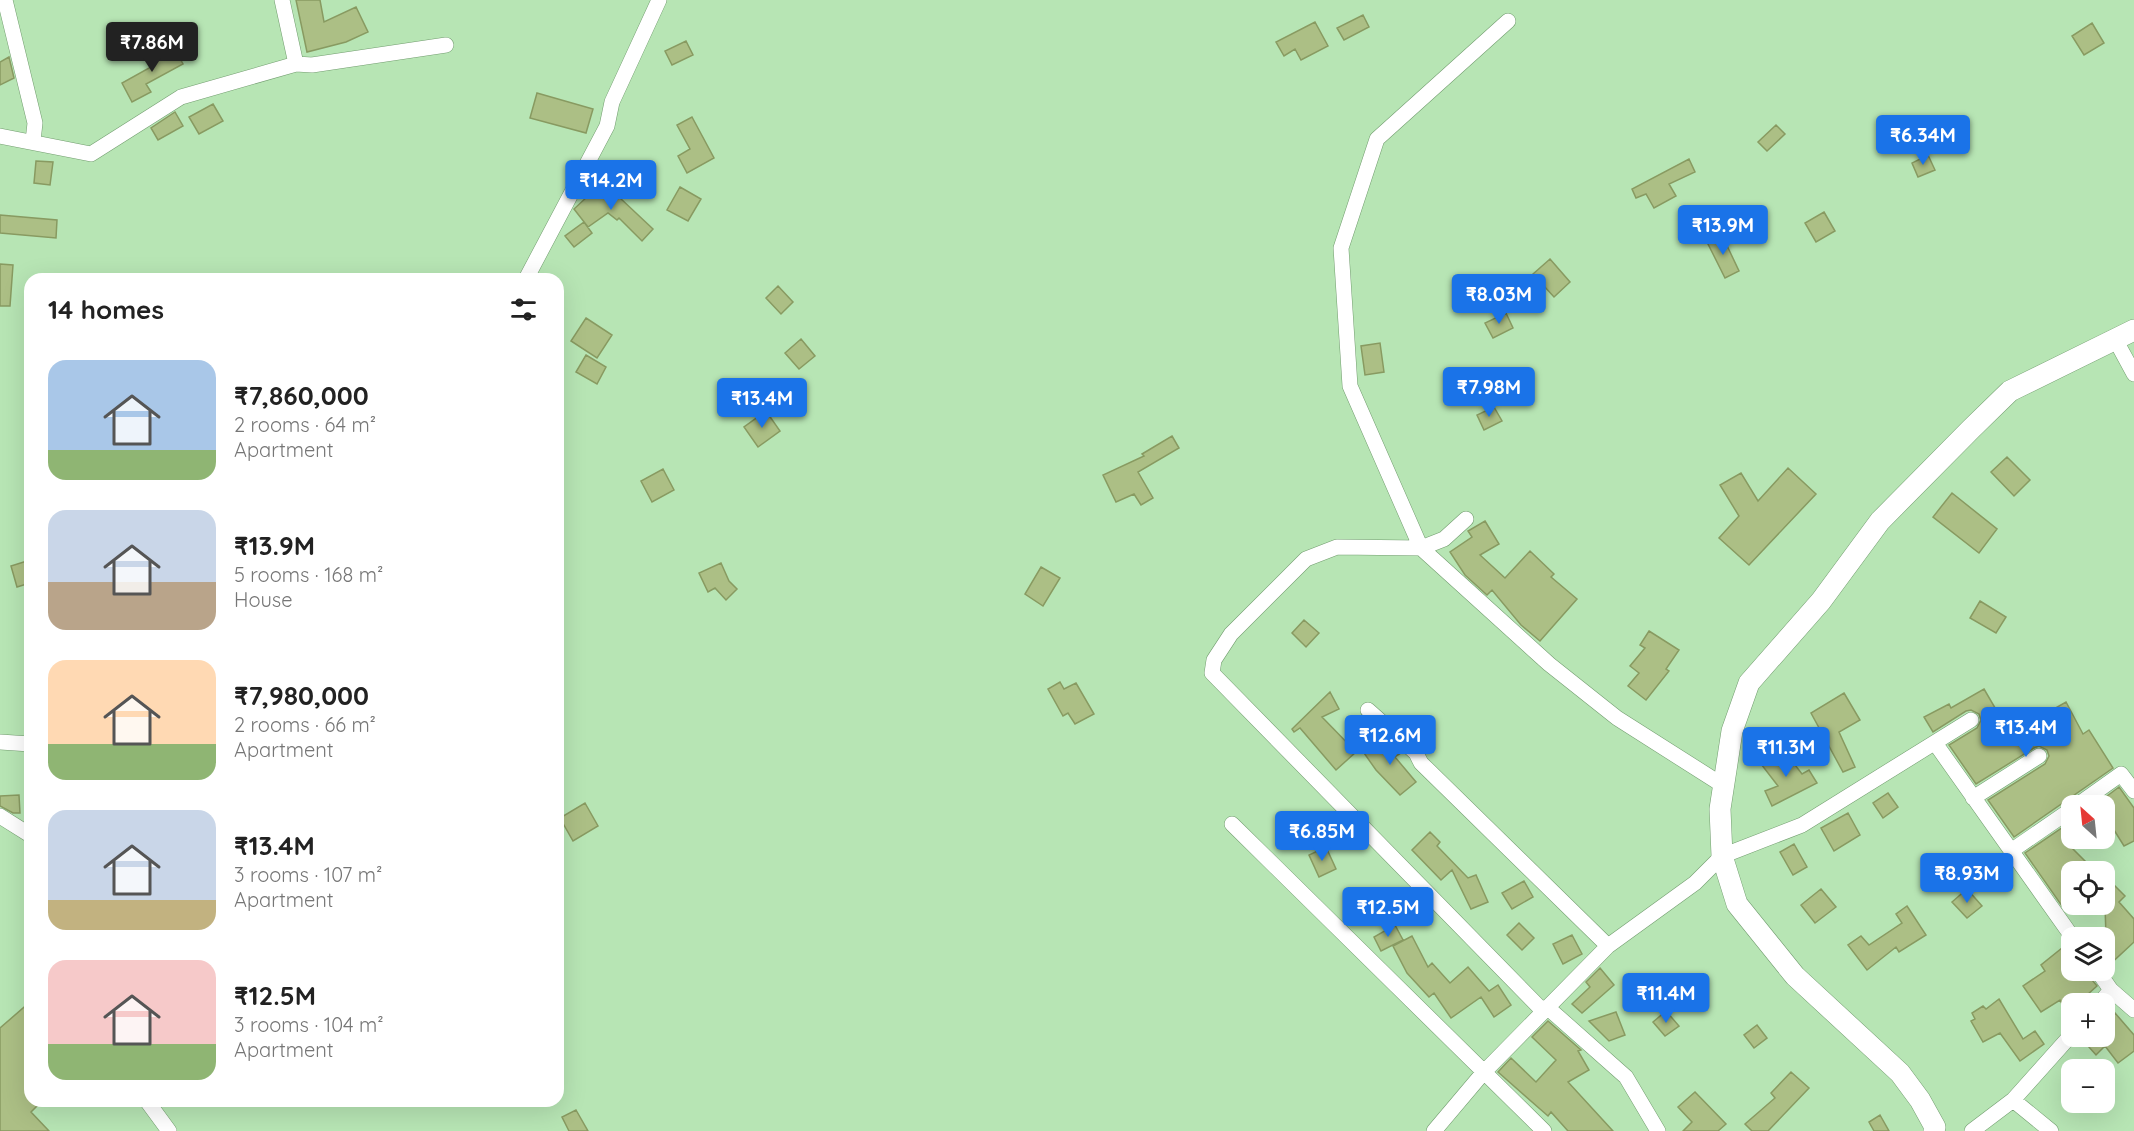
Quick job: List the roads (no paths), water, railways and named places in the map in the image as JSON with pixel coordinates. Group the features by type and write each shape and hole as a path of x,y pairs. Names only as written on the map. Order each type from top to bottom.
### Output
{"main road":[{"path":"1934,1131 1935,1127 1920,1100 1900,1073 1795,976 1737,904 1722,856 1720,809 1732,731 1749,683 1821,601 1880,521 2010,391 2125,334"}],"street":[{"path":"5,0 35,123 33,141"},
{"path":"282,0 296,64"},
{"path":"529,273 607,126 612,102 658,0"},
{"path":"1508,21 1377,139 1341,248 1350,386 1421,548 1549,664 1617,718 1724,786"},
{"path":"0,136 91,154 181,97 296,64 312,65 446,45"},
{"path":"2125,334 2134,374"},
{"path":"1466,519 1444,539 1421,548 1337,547 1306,559 1231,634 1214,660 1212,673 1545,1009 1626,1077 1658,1131"},
{"path":"1368,710 1416,753 1421,763 1608,946"},
{"path":"1434,1131 1482,1073 1608,946 1695,883 1722,856 1802,825 1971,720"},
{"path":"0,742 24,744"},
{"path":"1935,743 2065,927"},
{"path":"1973,798 2039,756"},
{"path":"2091,795 2121,774 2134,791"},
{"path":"0,816 24,831"},
{"path":"2011,851 2061,817"},
{"path":"1232,824 1482,1073 1544,1131"},
{"path":"2105,981 2111,990 2134,1010"},
{"path":"1972,1131 2013,1100 2061,1046"},
{"path":"2013,1100 2050,1131"},
{"path":"151,1107 169,1131"}]}
